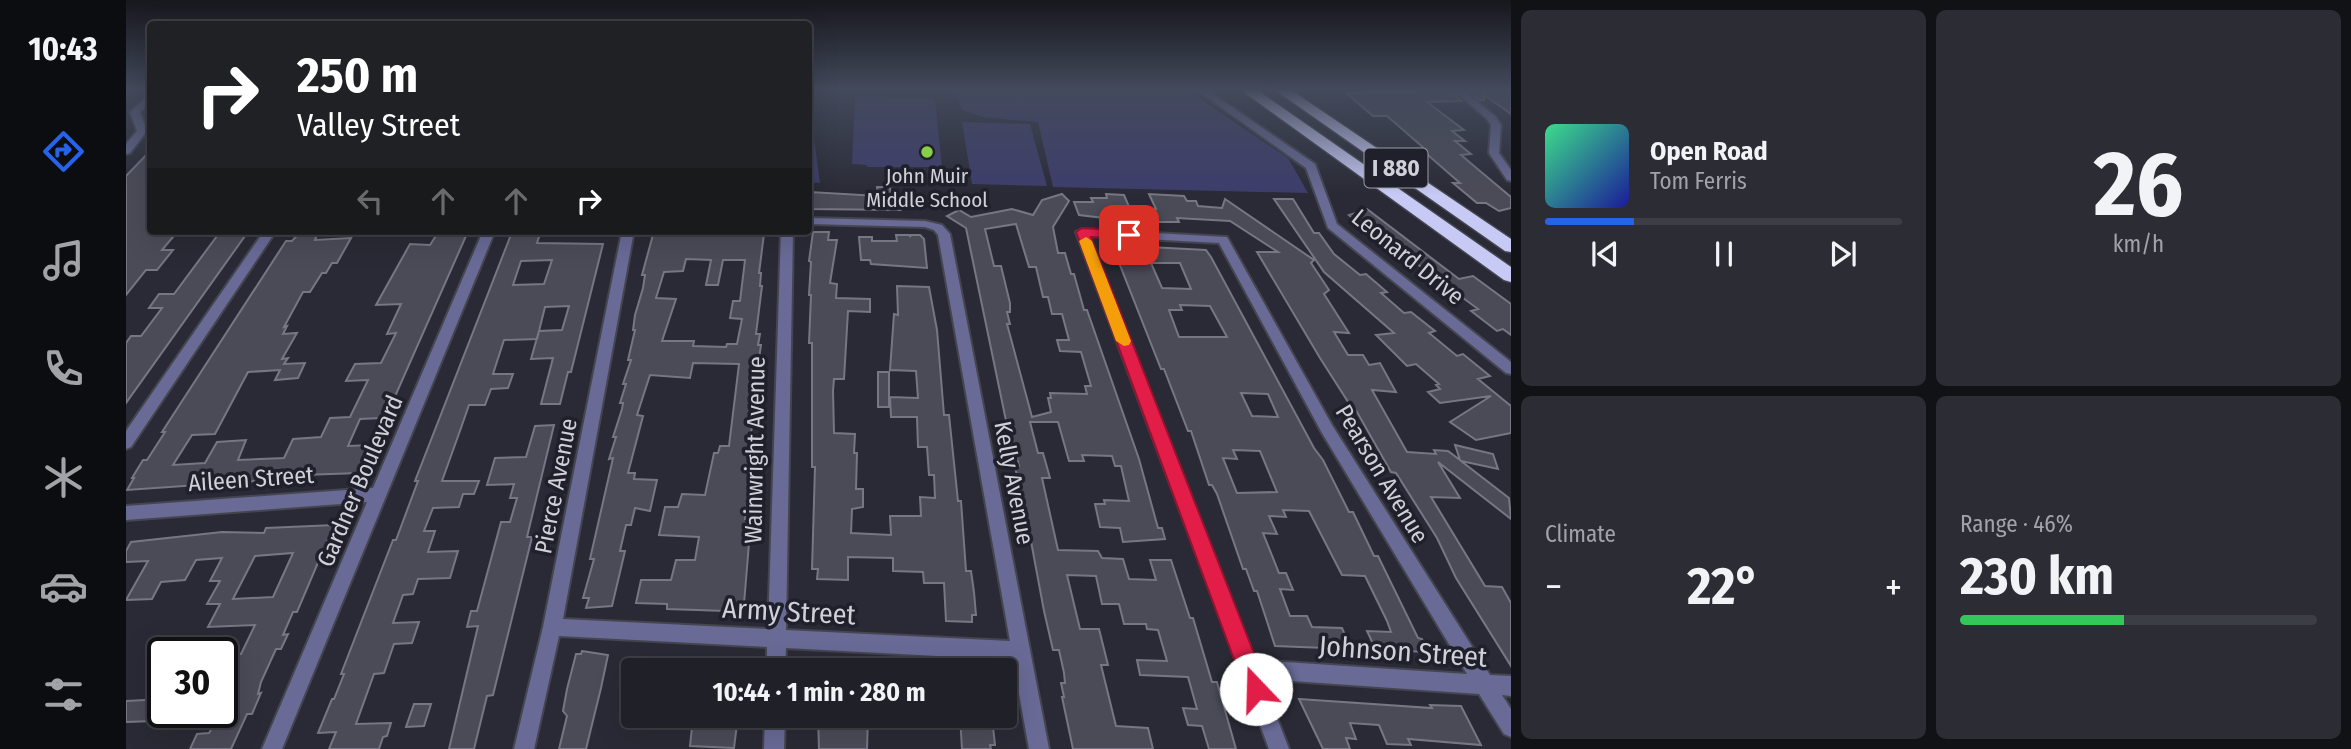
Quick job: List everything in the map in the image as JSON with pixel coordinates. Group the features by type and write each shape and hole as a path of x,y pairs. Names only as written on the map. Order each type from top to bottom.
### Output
{"highway":[{"name":"I 880","path":"1298,125 1511,276"},
{"name":"I 880","path":"1333,125 1511,247"},
{"path":"1335,151 1401,208 1511,287"}],"street":[{"path":"126,151 145,125"},
{"name":"Leonard Drive","path":"1252,125 1311,166 1332,226 1511,369"},
{"path":"1511,130 1496,125 1494,153 1511,178"},
{"name":"Kelly Avenue","path":"812,221 925,224 938,227 944,234 1039,749"},
{"name":"Pearson Avenue","path":"1249,669 1082,232 1223,240 1327,429 1511,727"},
{"path":"126,443 267,235"},
{"name":"Gardner Boulevard","path":"272,749 487,235"},
{"name":"Pierce Avenue","path":"524,749 552,627 627,235"},
{"name":"Wainwright Avenue","path":"776,658 787,235"},
{"name":"Aileen Street","path":"126,513 379,494"},
{"name":"Army Street","path":"552,627 1022,651"},
{"path":"1249,669 1279,749"},
{"name":"Johnson Street","path":"1249,669 1511,686"},
{"path":"774,749 775,728"}],"shaded area":[{"path":"812,125 812,125 820,183 812,182"},
{"path":"854,125 938,125 942,167 867,167 852,164"},
{"path":"962,125 1030,125 1047,186 972,184"},
{"path":"1039,125 1239,125 1288,158 1308,193 1053,187"}],"building":[{"path":"1397,125 1457,125 1464,130 1452,131 1465,141 1455,141 1471,154 1461,155 1511,197 1511,208 1499,211 1486,203 1477,203 1453,183 1460,183 1421,149 1425,149"},
{"path":"147,154 147,235 175,235 162,250 173,250 157,270 146,270 126,295 126,176"},
{"path":"877,187 890,187 891,197 900,197 901,210 812,209 812,192 878,196"},
{"path":"1062,194 1069,201 1053,227 1058,253 1065,253 1071,274 1074,274 1084,310 1087,310 1139,459 1158,528 1162,528 1165,539 1123,542 1120,528 1100,527 1095,504 1105,504 1104,500 1129,501 1121,466 1115,466 1112,456 1082,455 1084,461 1069,461 1058,422 1030,422 1038,453 1043,453 1050,478 1042,478 1058,550 1098,551 1102,558 1123,559 1129,579 1156,580 1150,560 1171,560 1190,618 1193,618 1212,682 1217,682 1236,749 1209,749 1202,726 1188,725 1183,708 1197,709 1188,677 1140,675 1137,660 1167,661 1158,630 1147,629 1146,624 1124,624 1119,604 1102,604 1096,576 1067,575 1080,629 1099,629 1108,665 1101,665 1116,726 1148,728 1153,749 1073,749 1062,697 1061,683 1065,683 1064,673 1059,650 1053,650 1044,611 1015,468 1019,466 1013,440 1010,440 966,228 947,216 959,210 971,217 1012,209 1033,215 1042,200","holes":["1016,224 1029,267 1036,267 1043,297 1048,297 1052,314 1062,314 1069,340 1057,340 1060,351 1081,352 1091,386 1085,386 1087,394 1050,393 1051,398 1048,398 1051,412 1032,417 1007,324 1010,324 1007,312 1010,312 1010,303 1001,266 994,266 985,229"]},
{"path":"1106,194 1124,195 1130,209 1156,209 1149,194 1184,196 1187,201 1196,201 1198,206 1222,208 1225,199 1314,260 1311,263 1329,290 1324,294 1349,333 1334,332 1348,355 1363,355 1369,365 1380,363 1396,392 1372,390 1407,452 1436,454 1434,450 1448,451 1460,460 1455,445 1493,454 1498,469 1461,461 1509,498 1511,519 1438,462 1460,498 1431,497 1485,586 1502,587 1511,603 1511,666 1456,578 1437,538 1396,473 1391,472 1353,405 1350,405 1320,358 1257,252 1278,252 1230,221 1177,218 1179,222 1138,222 1079,215 1074,202 1093,202 1091,198 1107,198"},
{"path":"1274,199 1293,199 1314,233 1319,233 1334,254 1360,275 1366,274 1387,292 1381,293 1404,313 1411,312 1435,331 1429,333 1457,356 1463,354 1490,376 1478,379 1511,406 1511,433 1476,440 1450,422 1491,396 1440,403 1428,392 1440,389 1436,385 1439,384 1416,364 1407,366 1376,335 1394,333 1324,272"},
{"path":"1367,209 1459,279 1473,276 1511,304 1511,335 1503,329 1497,331 1471,311 1478,309 1451,289 1445,291 1422,273 1428,272 1401,252 1396,253 1349,215"},
{"path":"813,232 829,232 828,240 837,240 830,283 837,284 836,298 870,299 870,312 848,311 844,379 834,379 833,391 834,433 855,434 856,489 863,489 863,507 852,509 851,533 891,535 890,516 921,516 920,497 935,498 934,475 929,475 927,447 918,447 917,417 891,417 890,397 918,398 916,371 890,370 894,314 898,315 897,286 929,287 937,330 944,415 949,415 958,501 961,501 966,571 971,571 974,592 976,615 972,615 972,622 946,621 944,583 924,583 923,572 893,571 893,558 848,557 848,580 817,579 818,569 812,569 815,467 812,467 809,261"},
{"path":"218,235 245,236 126,403 126,343 131,336 141,336 162,308 149,308 159,294 174,294"},
{"path":"297,235 317,235 315,240 351,238 337,263 332,263 326,273 322,273 310,292 303,292 284,327 287,326 283,334 297,333 282,359 288,358 284,364 305,363 298,378 275,380 280,370 248,372 215,434 192,435 173,465 205,463 217,442 246,440 238,460 284,458 293,439 321,437 330,418 350,417 368,380 346,381 355,364 381,363 396,333 387,334 401,304 376,305 410,244 430,245 436,235 466,236 389,410 386,410 382,418 360,419 348,446 372,445 359,473 274,476 272,480 127,490 143,460 147,460 165,432 162,432 286,241 292,241"},
{"path":"511,235 540,235 537,243 603,244 571,372 568,372 560,404 541,404 553,358 531,359 537,339 504,340 493,374 513,374 508,388 491,389 485,405 469,405 442,481 479,481 474,494 463,494 459,507 433,508 424,531 435,531 428,552 458,551 450,578 418,579 413,594 403,595 393,623 419,622 412,643 394,644 384,673 374,674 356,724 391,723 387,736 383,737 379,749 329,749 336,732 318,733 344,674 341,674 393,540 396,540 418,481 415,481","holes":["552,260 544,284 513,285 521,261","569,306 562,330 539,331 545,307"]},
{"path":"653,235 764,235 759,273 762,286 756,334 760,334 758,345 761,345 751,433 754,433 751,455 754,455 745,519 751,519 743,616 725,615 726,611 667,609 667,604 636,603 641,580 671,580 676,560 695,560 699,537 659,535 665,507 678,507 682,494 705,495 714,453 718,453 720,446 729,446 739,364 693,363 690,378 650,375 637,415 643,416 628,473 635,473 634,479 657,480 650,511 635,508 631,525 626,525 620,551 625,551 612,606 586,608 589,598 583,598 594,559 590,559 613,458 609,459 622,409 623,403 620,403 626,384 623,384 631,360 628,360 635,330 635,315 645,275 642,275","holes":["686,259 711,260 706,285 718,285 723,260 745,260 740,301 733,301 730,318 742,319 737,344 727,344 726,347 693,346 694,341 662,341 676,299 656,298 664,272 683,271"]},
{"path":"896,235 920,235 924,239 927,268 871,264 870,260 861,260 859,237 872,237 872,241 897,241"},
{"path":"1129,246 1206,250 1349,512 1353,512 1374,556 1378,556 1418,638 1422,639 1429,652 1376,650 1367,631 1391,632 1387,621 1365,576 1342,575 1309,511 1283,510 1286,517 1269,516 1277,534 1263,533 1279,573 1286,573 1293,590 1280,589 1290,616 1307,616 1312,627 1342,628 1351,649 1275,646 1257,591 1254,591 1246,569 1243,569 1217,494 1212,485 1209,485 1191,431 1188,431 1164,369 1161,369 1114,250 1130,250","holes":["1151,263 1180,263 1191,289 1162,288","1180,305 1210,306 1227,337 1179,337 1169,310 1182,310","1241,393 1268,394 1278,417 1252,416","1233,450 1260,451 1277,492 1237,493 1223,458 1237,459"]},
{"path":"878,372 889,372 889,407 878,407"},
{"path":"554,425 527,537 532,537 493,695 487,696 474,749 449,749 478,626 467,627 471,611 477,611 501,522 510,522 517,498 510,498 514,484 487,485 495,458 526,457 535,426"},
{"path":"334,525 297,612 293,612 283,635 288,634 281,649 276,649 261,682 258,694 261,693 252,714 247,714 231,749 190,749 197,734 209,733 212,728 238,728 238,654 241,654 255,625 208,627 220,604 207,604 220,581 210,581 222,558 196,560 185,580 161,582 152,599 126,600 148,561 126,562 126,551 131,542 222,532 264,533 266,528","holes":["293,553 273,597 233,599 255,556"]},
{"path":"582,651 608,655 601,688 586,749 559,749 567,716 563,711 567,689 576,654 581,654"},
{"path":"1299,699 1432,708 1430,705 1461,706 1481,745 1408,739 1411,745 1387,744 1379,725 1350,723 1356,739 1346,738 1350,749 1323,749"},
{"path":"147,700 147,721 126,722 126,701"},
{"path":"414,704 431,704 424,726 406,727"},
{"path":"692,728 736,728 734,748 690,746"},
{"path":"818,728 868,728 867,749 819,749"},
{"path":"961,728 993,728 995,745 990,745 991,749 962,749"}],"slow traffic":[{"path":"1086,241 1124,341"}],"place":[{"name":"John Muir Middle School","path":"927,152"}],"route":[{"path":"1129,235 1082,232 1256,689"}]}
